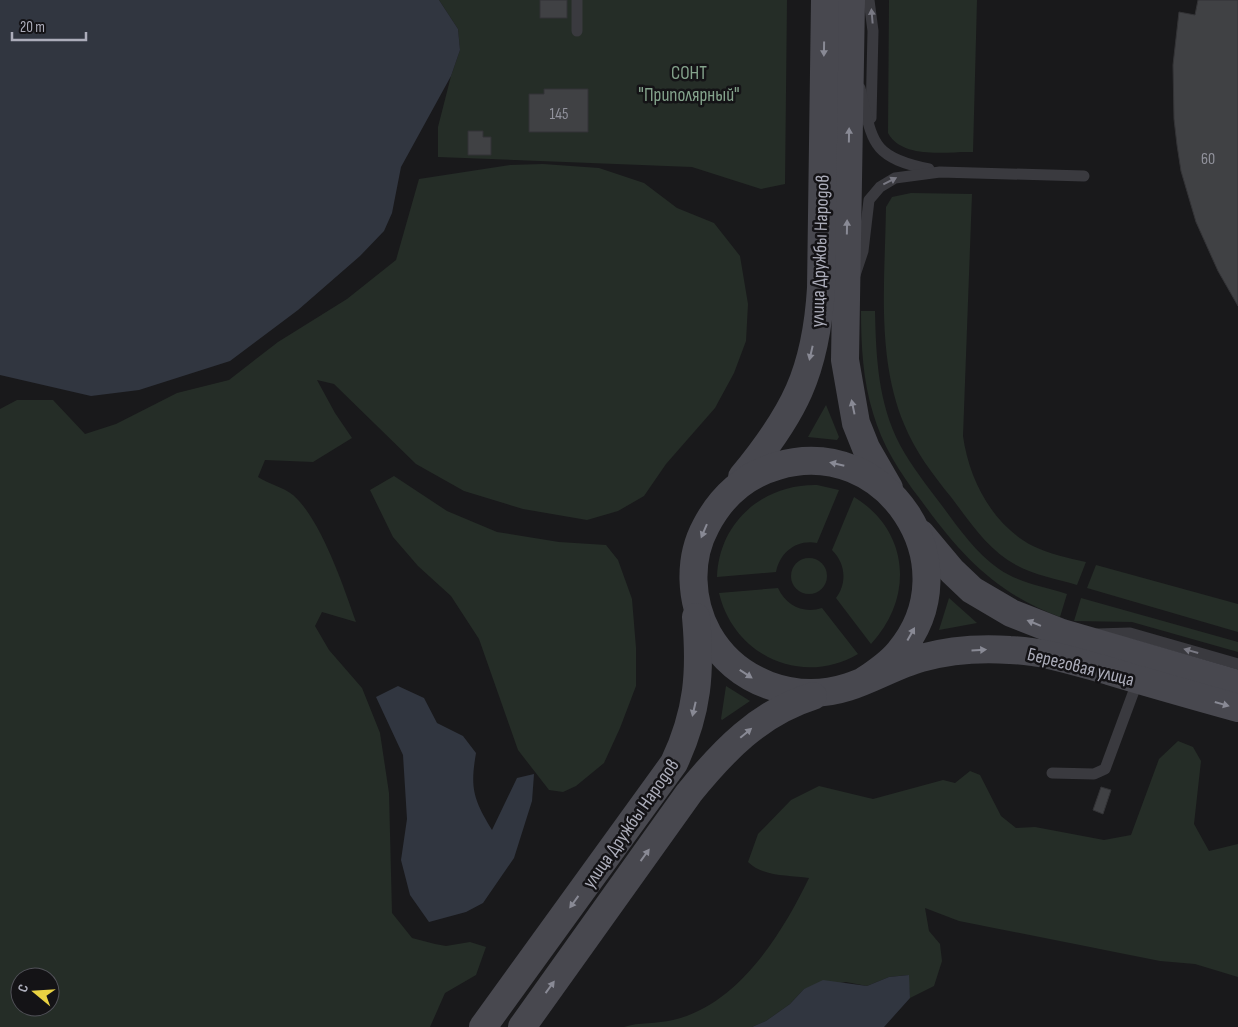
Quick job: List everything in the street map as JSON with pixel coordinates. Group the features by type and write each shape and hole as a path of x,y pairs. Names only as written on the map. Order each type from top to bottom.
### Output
{"main road":[{"name":"улица Дружбы Народов","path":"720,504 772,440 786,419 805,377 817,329 821,288 825,0"},
{"name":"улица Дружбы Народов","path":"851,0 845,304 846,360 856,423 879,473 895,498"},
{"path":"821,693 799,693 777,689 756,680 737,668 726,658 708,634 694,590 695,559 698,544 720,504 742,482 777,466 799,461 829,462 851,468 872,478 895,498"},
{"name":"Береговая улица","path":"895,498 952,571 972,590 1011,613 1069,635 1238,684"},
{"path":"865,680 900,651 909,639 921,611 925,596 926,566 913,522"},
{"name":"улица Дружбы Народов","path":"484,1027 674,763 684,740 696,701 699,648 694,590"},
{"name":"Береговая улица","path":"821,693 851,686 923,657 984,649 1012,650 1055,656 1238,708"},
{"name":"улица Дружбы Народов","path":"522,1027 688,793 712,765 733,744 776,710 821,693"}],"lane":[{"path":"576,0 577,31"},
{"path":"869,0 873,31 872,135"},
{"path":"850,50 872,135 879,149 894,161 940,172"},
{"path":"845,304 863,252 867,208 874,192 895,178 906,175 940,172 1084,176"},
{"path":"1069,635 1130,633 1238,665"},
{"path":"1182,668 1238,665"},
{"path":"1052,773 1094,774 1105,769 1138,680"}],"green space":[{"name":"СОНТ \"Приполярный\"","path":"439,0 787,0 785,184 761,189 692,167 438,157 438,127 451,76 460,50 458,29"},
{"path":"889,0 977,0 973,152 939,153 915,151 895,142 888,133"},
{"path":"543,164 599,168 644,183 677,208 714,223 740,256 748,304 746,341 734,373 715,408 666,464 644,496 618,511 587,520 523,509 464,491 416,464 334,384 317,380 335,413 352,438 313,462 265,460 258,477 293,495 313,520 331,555 356,622 322,612 315,626 329,650 362,688 380,733 389,793 392,913 412,938 446,946 470,942 486,947 476,975 445,993 430,1027 0,1027 0,409 17,400 53,400 85,434 116,424 177,393 229,380 278,342 347,299 396,260 419,179 510,165"},
{"path":"911,193 972,194 963,436 966,452 977,484 985,499 994,513 1018,537 1039,549 1086,562 1077,585 1023,568 997,552 973,526 931,471 913,444 904,424 889,372 886,345 884,290 886,207 892,197"},
{"path":"861,311 875,311 876,345 883,396 893,429 910,461 962,533 991,563 1015,578 1067,594 1060,617 1016,596 981,570 935,519 899,469 881,436 870,401 863,363"},
{"path":"826,405 839,437 837,440 808,437"},
{"path":"394,476 447,511 497,532 559,542 606,545 618,560 632,599 636,648 636,686 604,763 576,786 563,792 549,790 518,750 479,639 451,596 418,566 393,537 370,490"},
{"path":"817,485 839,490 817,543 803,543 790,548 781,558 776,572 717,577 720,557 726,539 735,523 748,510 762,499 779,491 797,486"},
{"path":"854,497 873,511 886,528 895,546 900,566 899,586 894,606 885,626 871,644 836,598 842,586 843,574 840,561 832,550"},
{"path":"809,558 822,563 827,576 822,589 809,594 796,589 791,576 796,563"},
{"path":"1096,565 1238,604 1238,632 1087,588"},
{"path":"778,588 786,600 796,607 809,610 822,608 858,654 837,663 815,667 793,666 773,659 755,649 739,634 727,615 719,593"},
{"path":"949,598 977,623 939,630"},
{"path":"1081,598 1238,642 1238,652 1132,622 1074,621"},
{"path":"726,686 750,701 722,720 721,719"},
{"path":"1178,741 1193,747 1201,761 1194,824 1209,851 1238,844 1238,977 1195,964 1160,961 959,921 925,908 929,931 940,944 942,961 934,986 910,998 908,975 889,977 867,986 846,982 804,989 790,1004 766,1021 752,1027 624,1027 673,1020 696,1012 718,999 737,983 771,944 786,922 809,878 769,873 754,867 748,862 758,834 791,800 819,786 873,799 943,780 955,783 970,771 980,775 1001,816 1016,828 1035,827 1104,840 1131,835 1159,759"}],"shaded area":[{"path":"0,0 439,0 458,29 460,50 451,76 401,167 392,213 384,231 360,256 298,310 230,361 139,390 91,396 0,375"},
{"path":"398,686 424,698 437,723 463,736 476,753 473,785 477,801 492,830 517,778 534,774 532,801 514,858 483,903 466,912 429,922 410,895 401,860 407,819 403,755 376,697"},
{"path":"909,975 910,998 884,1027 752,1027 766,1021 790,1004 804,989 823,980 867,986 889,977"}],"building":[{"path":"540,0 567,0 567,18 540,18"},
{"path":"1198,0 1238,0 1238,306 1218,271 1196,222 1181,171 1177,145 1174,119 1173,65 1179,12 1195,15"},
{"path":"544,89 588,89 588,132 529,132 529,94 544,94"},
{"path":"468,131 483,131 483,137 491,137 491,155 468,155"},
{"path":"1101,787 1111,790 1103,814 1093,810"}]}
